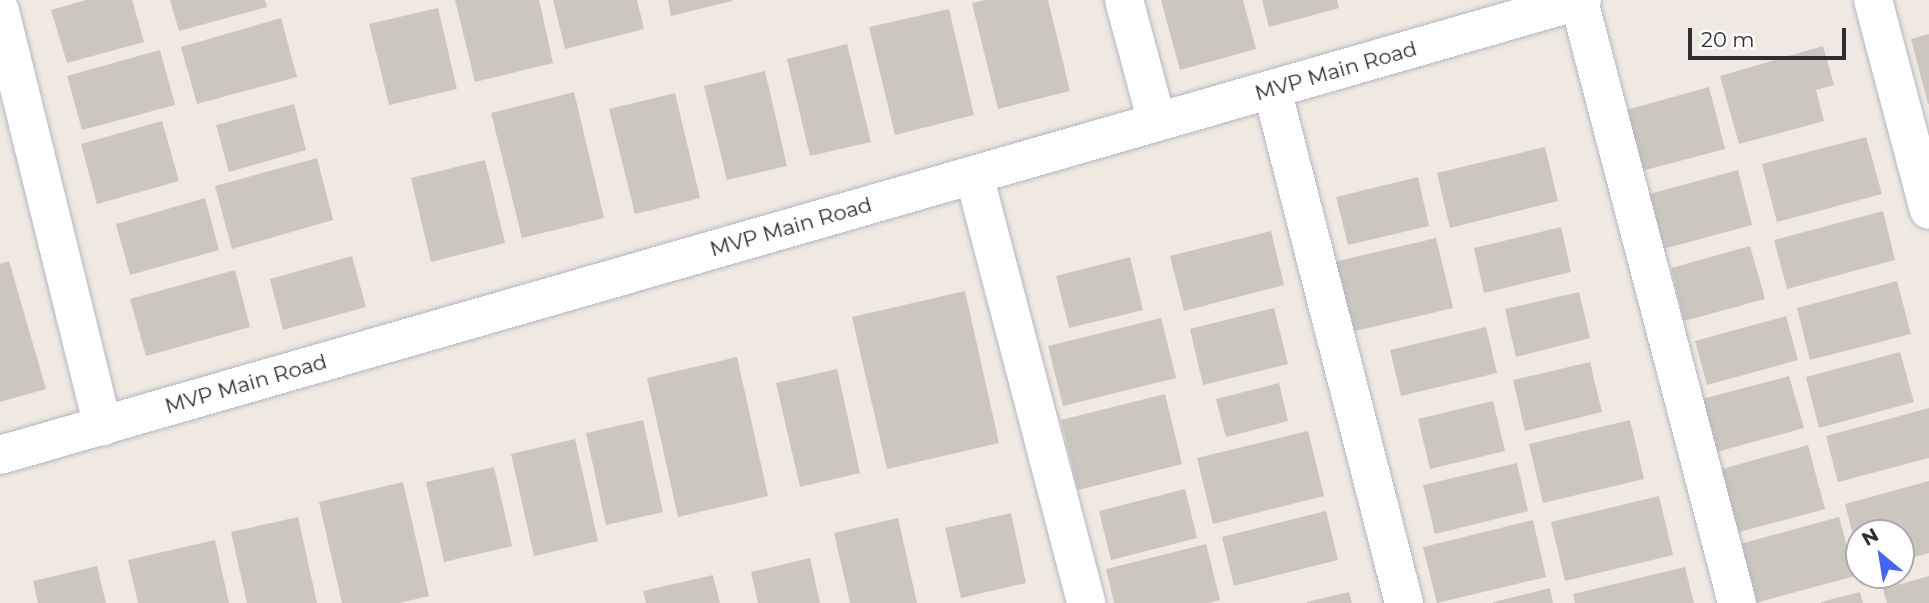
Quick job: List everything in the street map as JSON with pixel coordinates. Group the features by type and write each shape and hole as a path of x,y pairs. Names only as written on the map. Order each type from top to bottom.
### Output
{"street":[{"path":"1124,0 1157,122"},
{"path":"1872,0 1929,210"},
{"path":"1581,1 1737,603"},
{"name":"MVP Main Road","path":"0,455 1272,89 1505,11 1581,1"},
{"path":"3,36 103,426"},
{"path":"1272,89 1404,603"},
{"path":"974,175 1086,603"}],"building":[{"path":"86,0 132,0 144,42 67,63 51,10"},
{"path":"170,0 265,0 267,7 179,31"},
{"path":"455,0 539,0 553,63 475,82"},
{"path":"553,0 637,0 644,29 565,49"},
{"path":"668,0 732,0 732,1 671,16"},
{"path":"985,0 1048,0 1070,91 998,109 972,3"},
{"path":"1161,0 1243,0 1256,49 1180,70"},
{"path":"1262,0 1337,0 1339,8 1269,27"},
{"path":"438,8 457,89 389,105 369,24"},
{"path":"949,9 974,115 895,135 869,27"},
{"path":"281,18 297,77 197,104 181,47"},
{"path":"1929,34 1929,104 1928,104 1911,39"},
{"path":"847,44 871,142 810,156 787,59"},
{"path":"1823,46 1834,85 1816,90 1824,121 1739,144 1720,76"},
{"path":"160,50 175,105 82,130 67,76"},
{"path":"765,71 787,166 727,180 704,86"},
{"path":"1709,87 1725,149 1634,173 1619,112"},
{"path":"574,92 604,218 522,238 491,113"},
{"path":"675,93 700,198 635,214 609,109"},
{"path":"294,104 306,150 229,172 216,125"},
{"path":"162,121 179,181 97,204 81,144"},
{"path":"1866,137 1882,194 1777,222 1762,164"},
{"path":"1545,147 1558,201 1450,228 1437,173"},
{"path":"317,158 333,220 232,249 215,186"},
{"path":"485,160 505,243 431,262 411,178"},
{"path":"1738,170 1752,225 1656,251 1642,196"},
{"path":"1418,177 1429,226 1348,245 1336,197"},
{"path":"205,198 219,250 130,275 116,224"},
{"path":"1883,211 1895,260 1787,289 1774,240"},
{"path":"1561,227 1571,272 1484,293 1474,248"},
{"path":"1271,231 1284,285 1184,311 1170,256"},
{"path":"1436,238 1453,308 1351,332 1334,262"},
{"path":"1750,246 1765,299 1684,321 1671,268"},
{"path":"352,256 366,307 283,330 270,279"},
{"path":"1130,257 1143,310 1069,328 1056,276"},
{"path":"9,261 46,389 0,402 0,264"},
{"path":"235,270 250,327 146,356 130,299"},
{"path":"1897,281 1911,334 1810,360 1797,308"},
{"path":"965,291 999,443 887,469 852,317"},
{"path":"1579,292 1590,338 1516,357 1505,309"},
{"path":"1274,308 1288,364 1203,385 1190,329"},
{"path":"1786,316 1798,360 1707,385 1695,341"},
{"path":"1161,318 1176,378 1063,406 1048,346"},
{"path":"1486,327 1497,373 1401,396 1390,350"},
{"path":"1900,352 1914,402 1819,428 1806,377"},
{"path":"737,357 768,496 678,517 647,378"},
{"path":"1590,362 1602,412 1525,431 1513,380"},
{"path":"837,369 860,473 800,487 776,383"},
{"path":"1789,376 1804,428 1706,455 1691,402"},
{"path":"1279,383 1288,421 1226,437 1216,399"},
{"path":"1165,394 1182,464 1078,490 1061,420"},
{"path":"1493,401 1505,451 1430,469 1418,419"},
{"path":"1929,408 1929,458 1838,482 1826,436"},
{"path":"643,420 663,512 606,525 586,433"},
{"path":"1630,420 1644,479 1543,503 1529,444"},
{"path":"1308,431 1324,496 1213,524 1197,458"},
{"path":"575,439 598,541 534,556 511,454"},
{"path":"1808,445 1825,509 1732,534 1715,471"},
{"path":"1517,463 1528,511 1435,534 1423,485"},
{"path":"494,467 512,546 444,562 426,482"},
{"path":"1929,481 1929,553 1915,557 1915,519 1849,519 1845,504"},
{"path":"403,482 429,596 400,603 342,603 319,502"},
{"path":"1185,489 1197,538 1111,560 1099,511"},
{"path":"1659,496 1673,555 1565,581 1551,522"},
{"path":"1326,511 1338,560 1234,586 1222,537"},
{"path":"1011,513 1026,583 961,598 945,528"},
{"path":"298,517 317,603 247,603 231,532"},
{"path":"1839,517 1845,539 1845,579 1755,603 1740,544"},
{"path":"898,518 917,603 850,603 834,533"},
{"path":"1533,520 1546,577 1437,603 1423,547"},
{"path":"215,540 229,603 138,603 128,560"},
{"path":"1206,544 1220,600 1209,603 1114,603 1106,569"},
{"path":"810,558 820,603 758,603 751,572"},
{"path":"97,566 106,603 38,603 33,581"},
{"path":"1685,567 1694,603 1575,603 1573,594"},
{"path":"713,575 720,603 646,603 643,591"},
{"path":"1929,576 1929,603 1887,603 1883,589 1915,589 1915,580"},
{"path":"1550,588 1553,603 1493,603 1493,602"},
{"path":"1349,592 1352,603 1307,603 1307,602"},
{"path":"1860,592 1863,603 1821,603 1821,602"}]}
